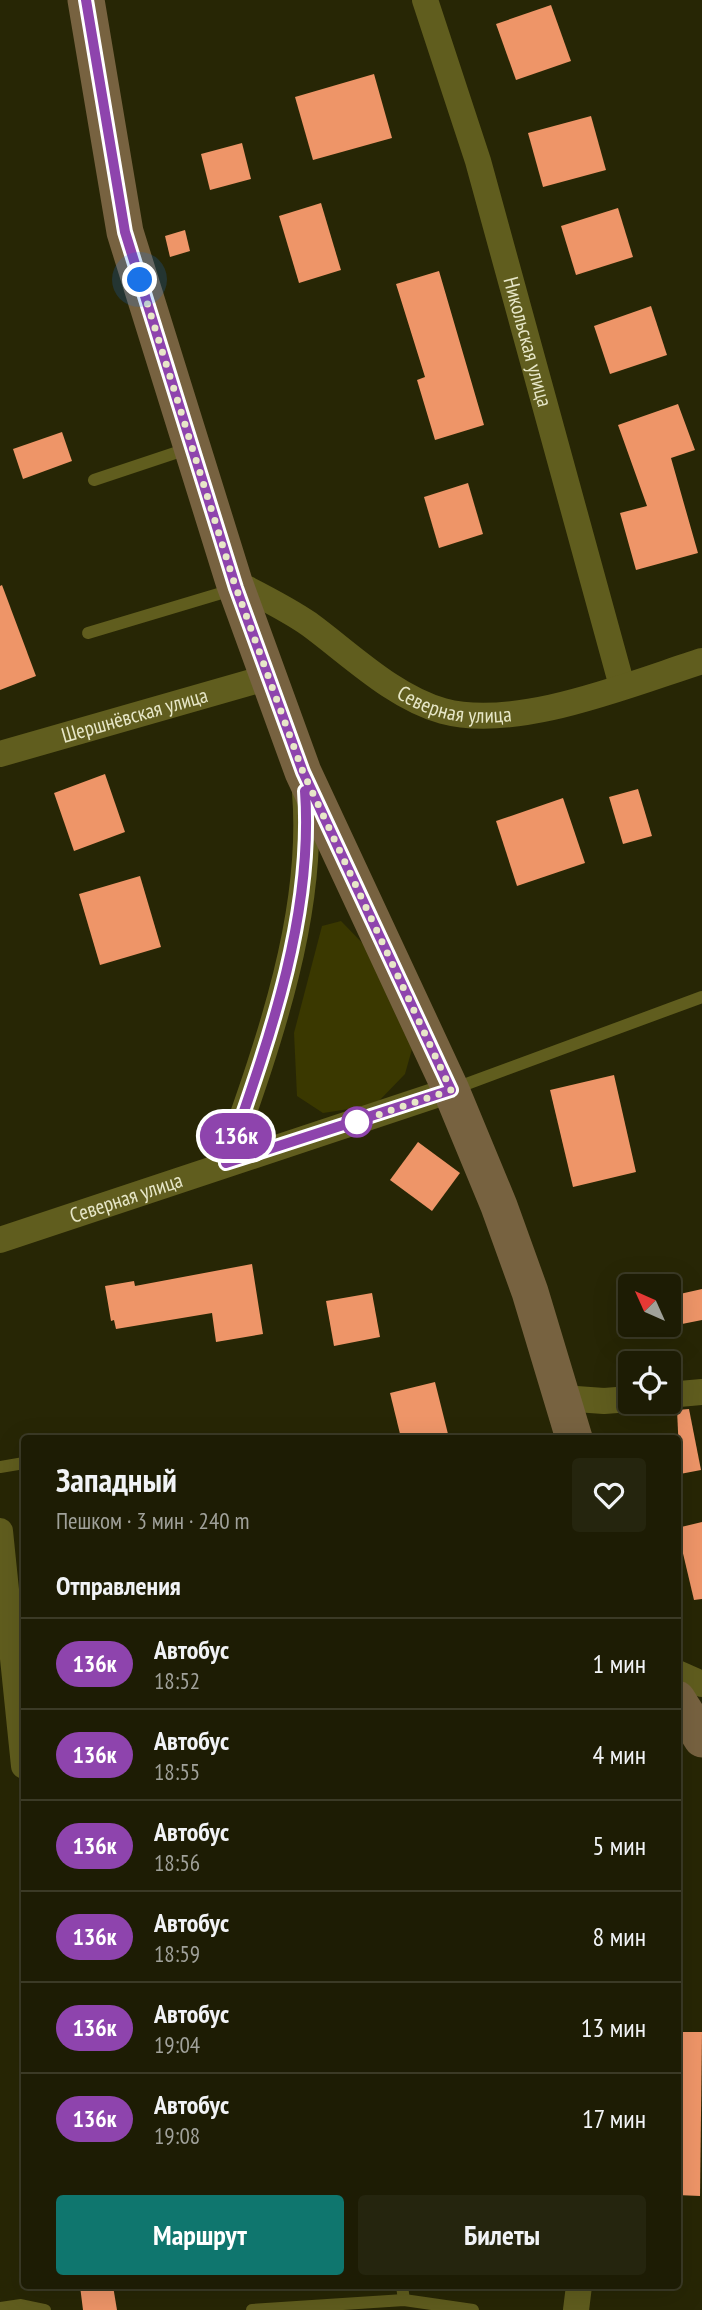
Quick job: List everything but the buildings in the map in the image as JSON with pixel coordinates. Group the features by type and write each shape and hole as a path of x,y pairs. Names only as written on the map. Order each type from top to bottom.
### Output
{"street":[{"path":"86,0 125,232 235,585 303,772 451,1090 499,1206 530,1292 572,1435"},
{"name":"Никольская улица","path":"425,0 478,161 622,686"},
{"name":"Северная улица","path":"235,585 305,621 402,692 442,710 481,716 531,712 702,661"},
{"name":"Шершнёвская улица","path":"0,754 268,677"},
{"path":"226,1163 269,1041 301,898 308,829 303,772"},
{"name":"Северная улица","path":"0,1240 451,1090"},
{"path":"681,1393 702,1391"},
{"path":"562,1398 618,1400"},
{"path":"0,1531 21,1737"},
{"path":"681,1674 702,1684"},
{"path":"681,1705 702,1738"},
{"path":"576,2310 579,2289"}],"lane":[{"path":"94,480 192,447"},
{"path":"88,633 235,585"},
{"path":"451,1090 702,997"},
{"path":"0,1467 21,1464"},
{"path":"402,2289 404,2301"},
{"path":"252,2310 404,2301 473,2310"},
{"path":"0,2308 21,2305 45,2310"}],"shaded area":[{"path":"341,921 371,952 412,1049 405,1074 375,1105 323,1113 297,1096 294,1033 322,926"}],"bus line":[{"name":"136к","path":"86,0 125,232 236,588 303,772 451,1090 226,1163 269,1041 301,898 308,829 305,791"}],"route":[{"path":"140,280 234,582 303,772 451,1090 357,1122"}]}
